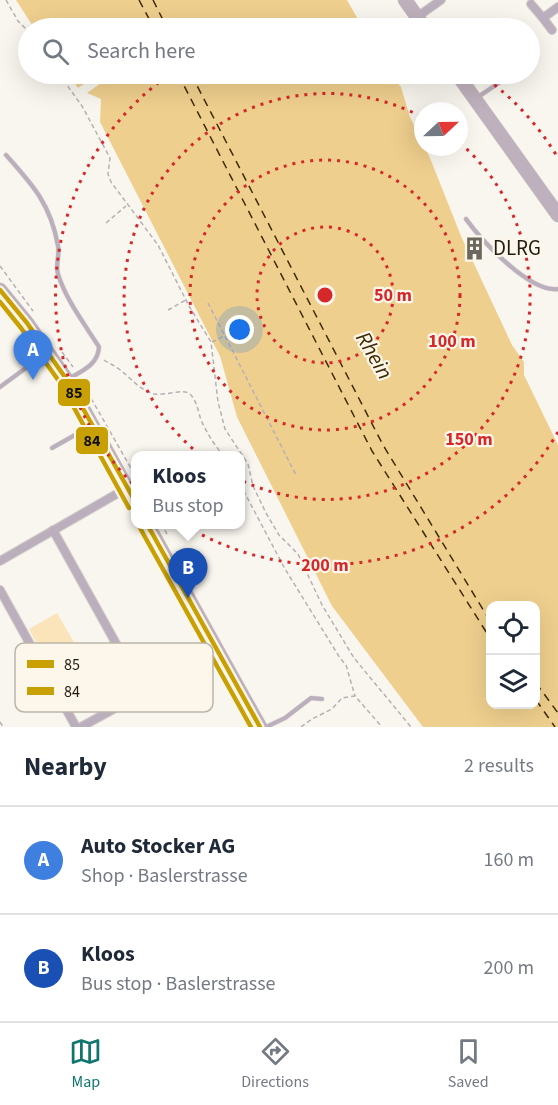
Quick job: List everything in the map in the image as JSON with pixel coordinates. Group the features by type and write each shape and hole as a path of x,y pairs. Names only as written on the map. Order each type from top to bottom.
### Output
{"main road":[{"path":"405,0 418,18"},
{"path":"464,84 558,215"},
{"path":"1,294 48,352 67,380 131,496"},
{"path":"149,529 260,727"}],"street":[{"path":"425,18 441,0"},
{"path":"531,4 552,30"},
{"path":"543,18 558,7"},
{"path":"0,561 127,488"},
{"path":"53,530 116,643"},
{"path":"0,590 29,643"},
{"path":"68,712 76,727"},
{"path":"81,727 108,712"}],"lane":[{"path":"475,99 498,84"},
{"path":"6,155 27,178 47,207 59,247 56,270 63,287 99,347 98,356 91,365 67,380"},
{"path":"466,219 490,249 520,273 542,287 550,290 558,289"},
{"path":"0,387 48,352"},
{"path":"52,448 92,424"},
{"path":"266,727 285,718 311,698 322,699"}],"path":[{"path":"6,0 18,21"},
{"path":"66,84 82,106 110,158 108,174 111,182 158,245 186,300 211,342 218,402 225,429 239,451"},
{"path":"106,222 126,205"},
{"path":"168,310 186,300"},
{"path":"208,303 296,475"},
{"path":"211,342 224,336"},
{"path":"98,356 117,367 132,382 147,391 170,395 186,391 190,393 211,440 220,451"},
{"path":"245,459 254,486 279,535 298,554 322,605 354,658 411,727"},
{"path":"245,493 290,576 336,653 346,665 355,696 382,727"},
{"path":"301,727 332,709 342,698 355,696"},
{"path":"0,722 3,727"}],"shaded area":[{"path":"57,613 74,643 37,643 29,629"}],"water":[{"path":"16,0 347,0 357,18 28,18"},
{"name":"Rhein","path":"100,84 398,84 401,87 414,125 414,156 429,156 461,236 512,345 524,362 524,375 558,445 558,727 423,727 332,606 237,417 220,356 100,122 101,99 87,93"}],"ferry route":[{"path":"139,0 149,18"},
{"path":"153,0 162,18"},
{"path":"183,84 372,451 486,632"},
{"path":"196,84 383,445 486,614"},
{"path":"540,688 558,713"},
{"path":"540,706 555,727"}],"transit line":[{"name":"85","path":"0,290 27,323 67,380 131,494"},
{"name":"84","path":"0,302 61,384 129,508"},
{"name":"84","path":"141,529 204,643"},
{"name":"85","path":"150,529 260,727"},
{"name":"84","path":"213,659 251,727"}],"place":[{"name":"DLRG","path":"475,248"},
{"name":"Auto Stocker AG","path":"33,380"},
{"name":"Kloos","path":"188,598"}]}
